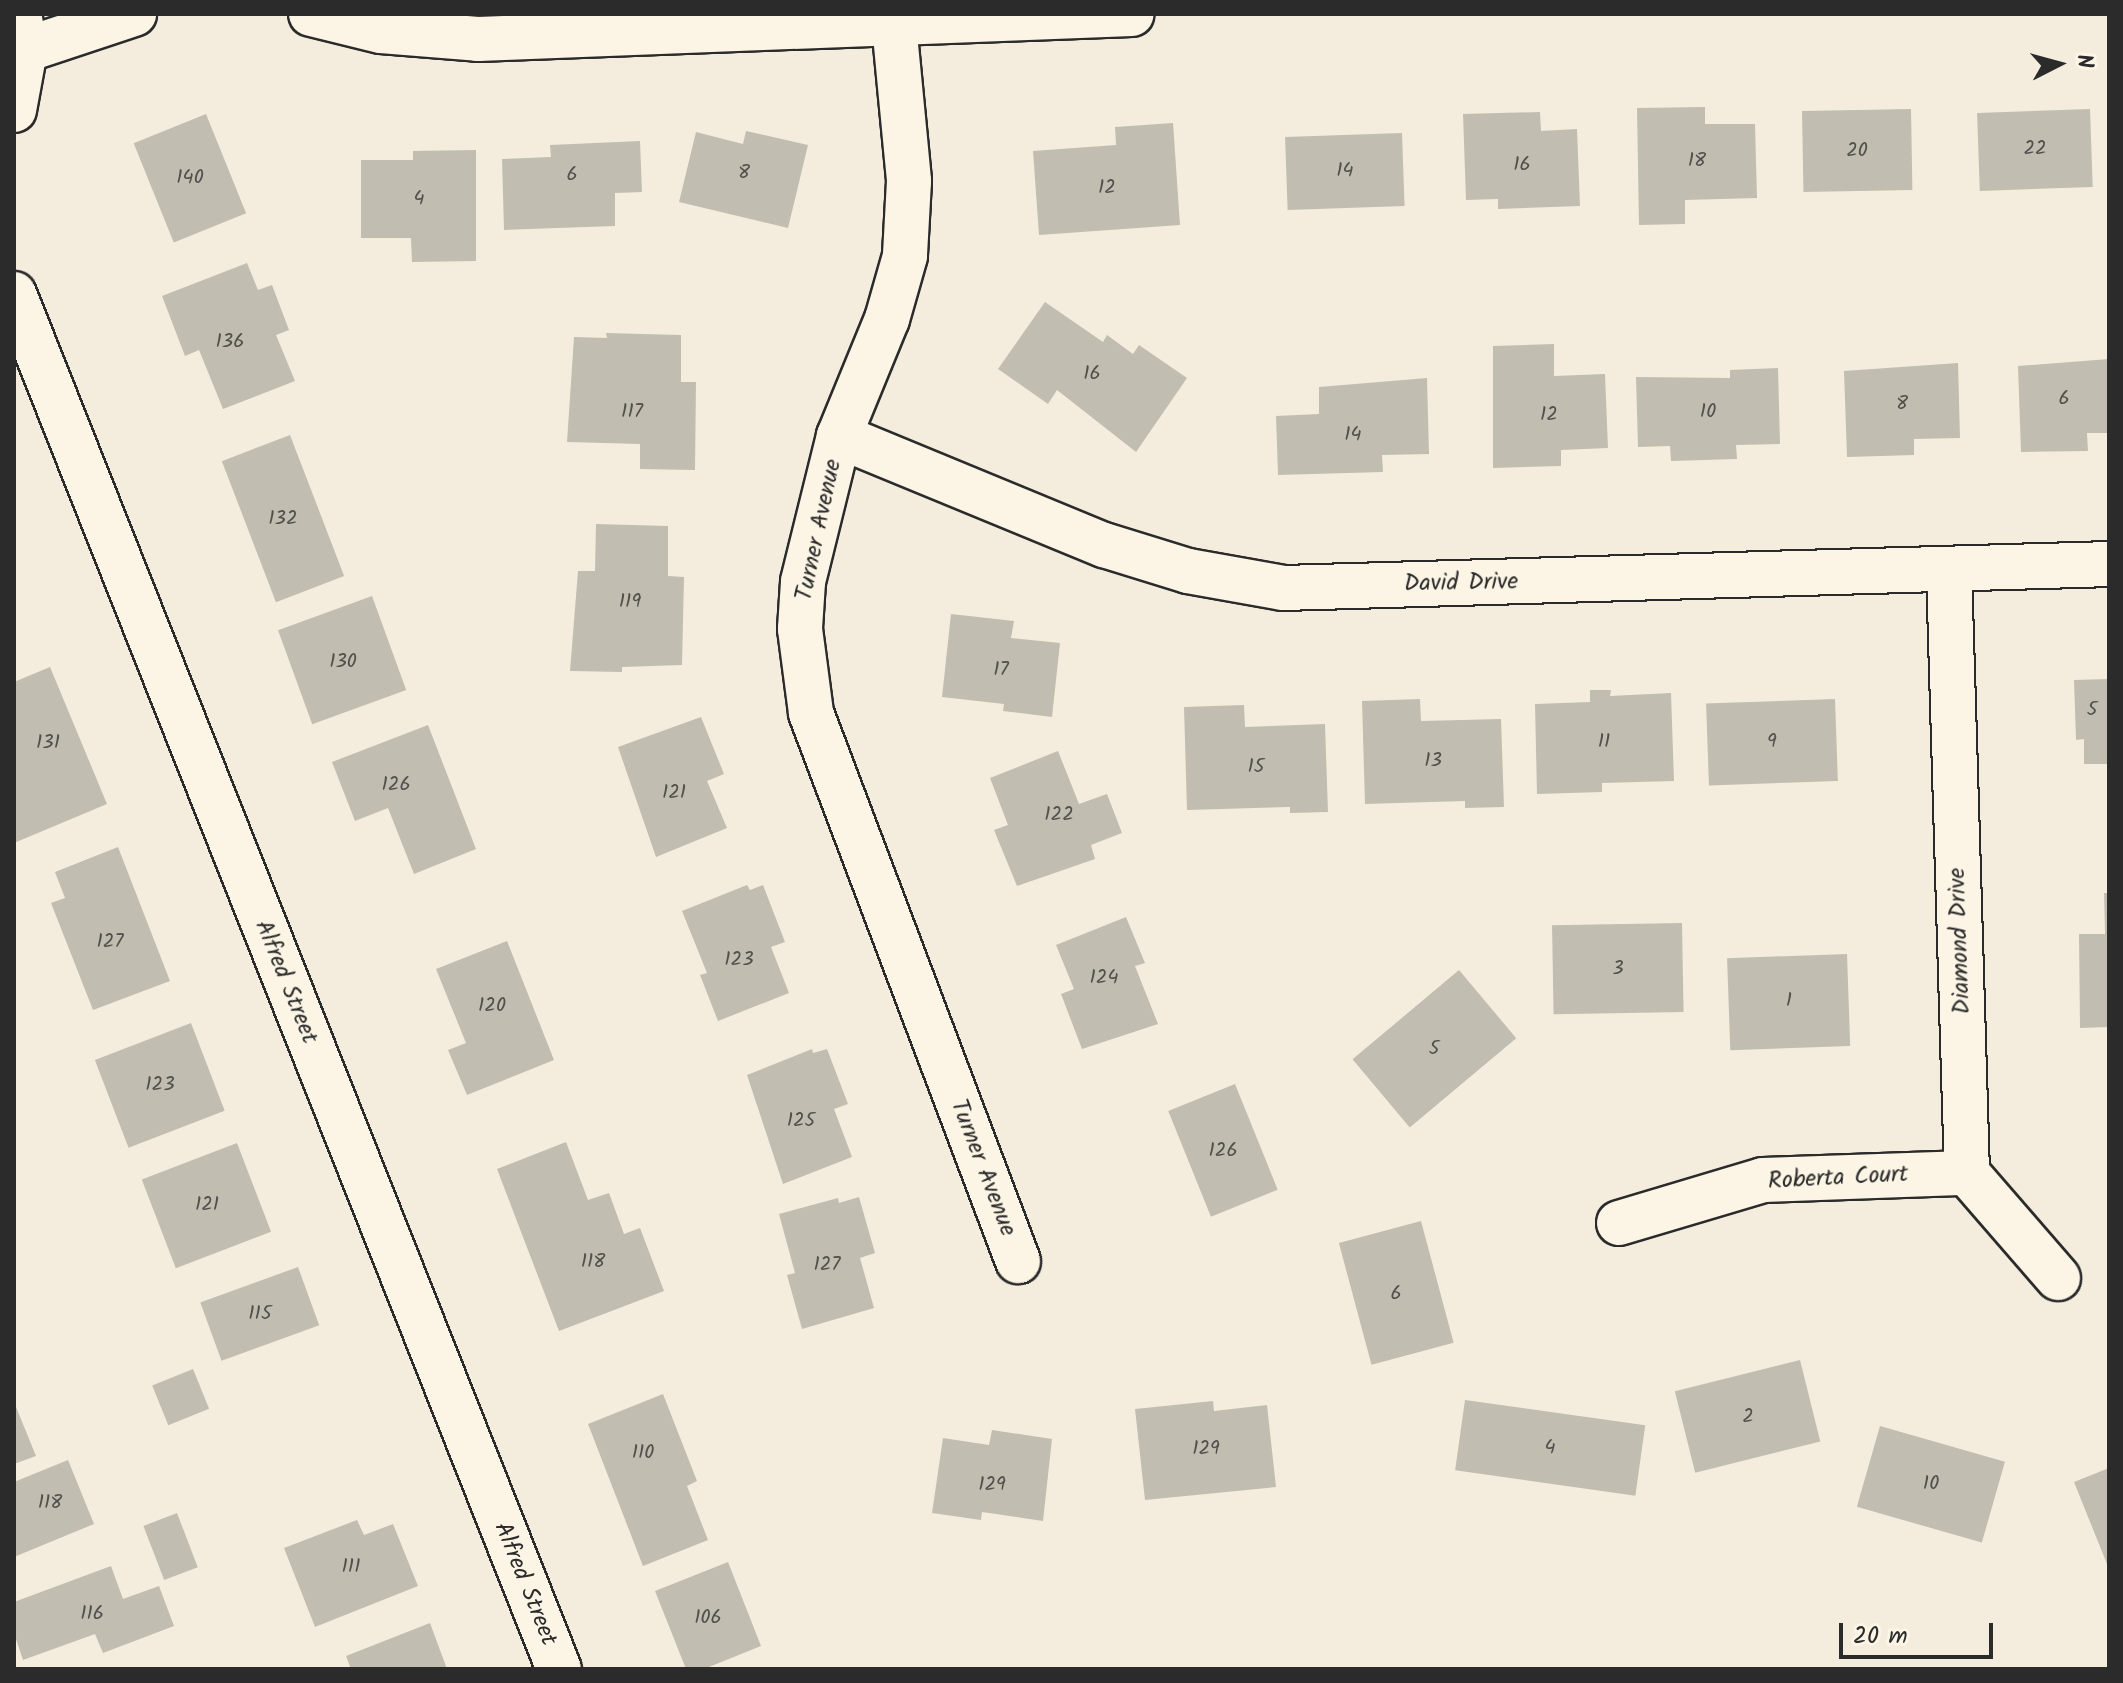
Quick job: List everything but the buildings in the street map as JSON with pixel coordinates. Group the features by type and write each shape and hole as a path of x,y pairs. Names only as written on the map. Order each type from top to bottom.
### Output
{"street":[{"path":"14,110 22,32 134,14"},
{"path":"311,14 381,31 478,39 893,18 1132,14"},
{"name":"Turner Avenue","path":"893,18 909,181 905,256 887,319 839,436 803,582 800,629 811,713 1018,1261"},
{"name":"Alfred Street","path":"14,294 559,1669"},
{"name":"David Drive","path":"839,436 1104,545 1188,571 1283,588 2109,564"},
{"name":"Diamond Drive","path":"1949,571 1967,1173"},
{"path":"1967,1173 2058,1278"},
{"name":"Roberta Court","path":"1619,1223 1763,1180 1967,1173"}]}
